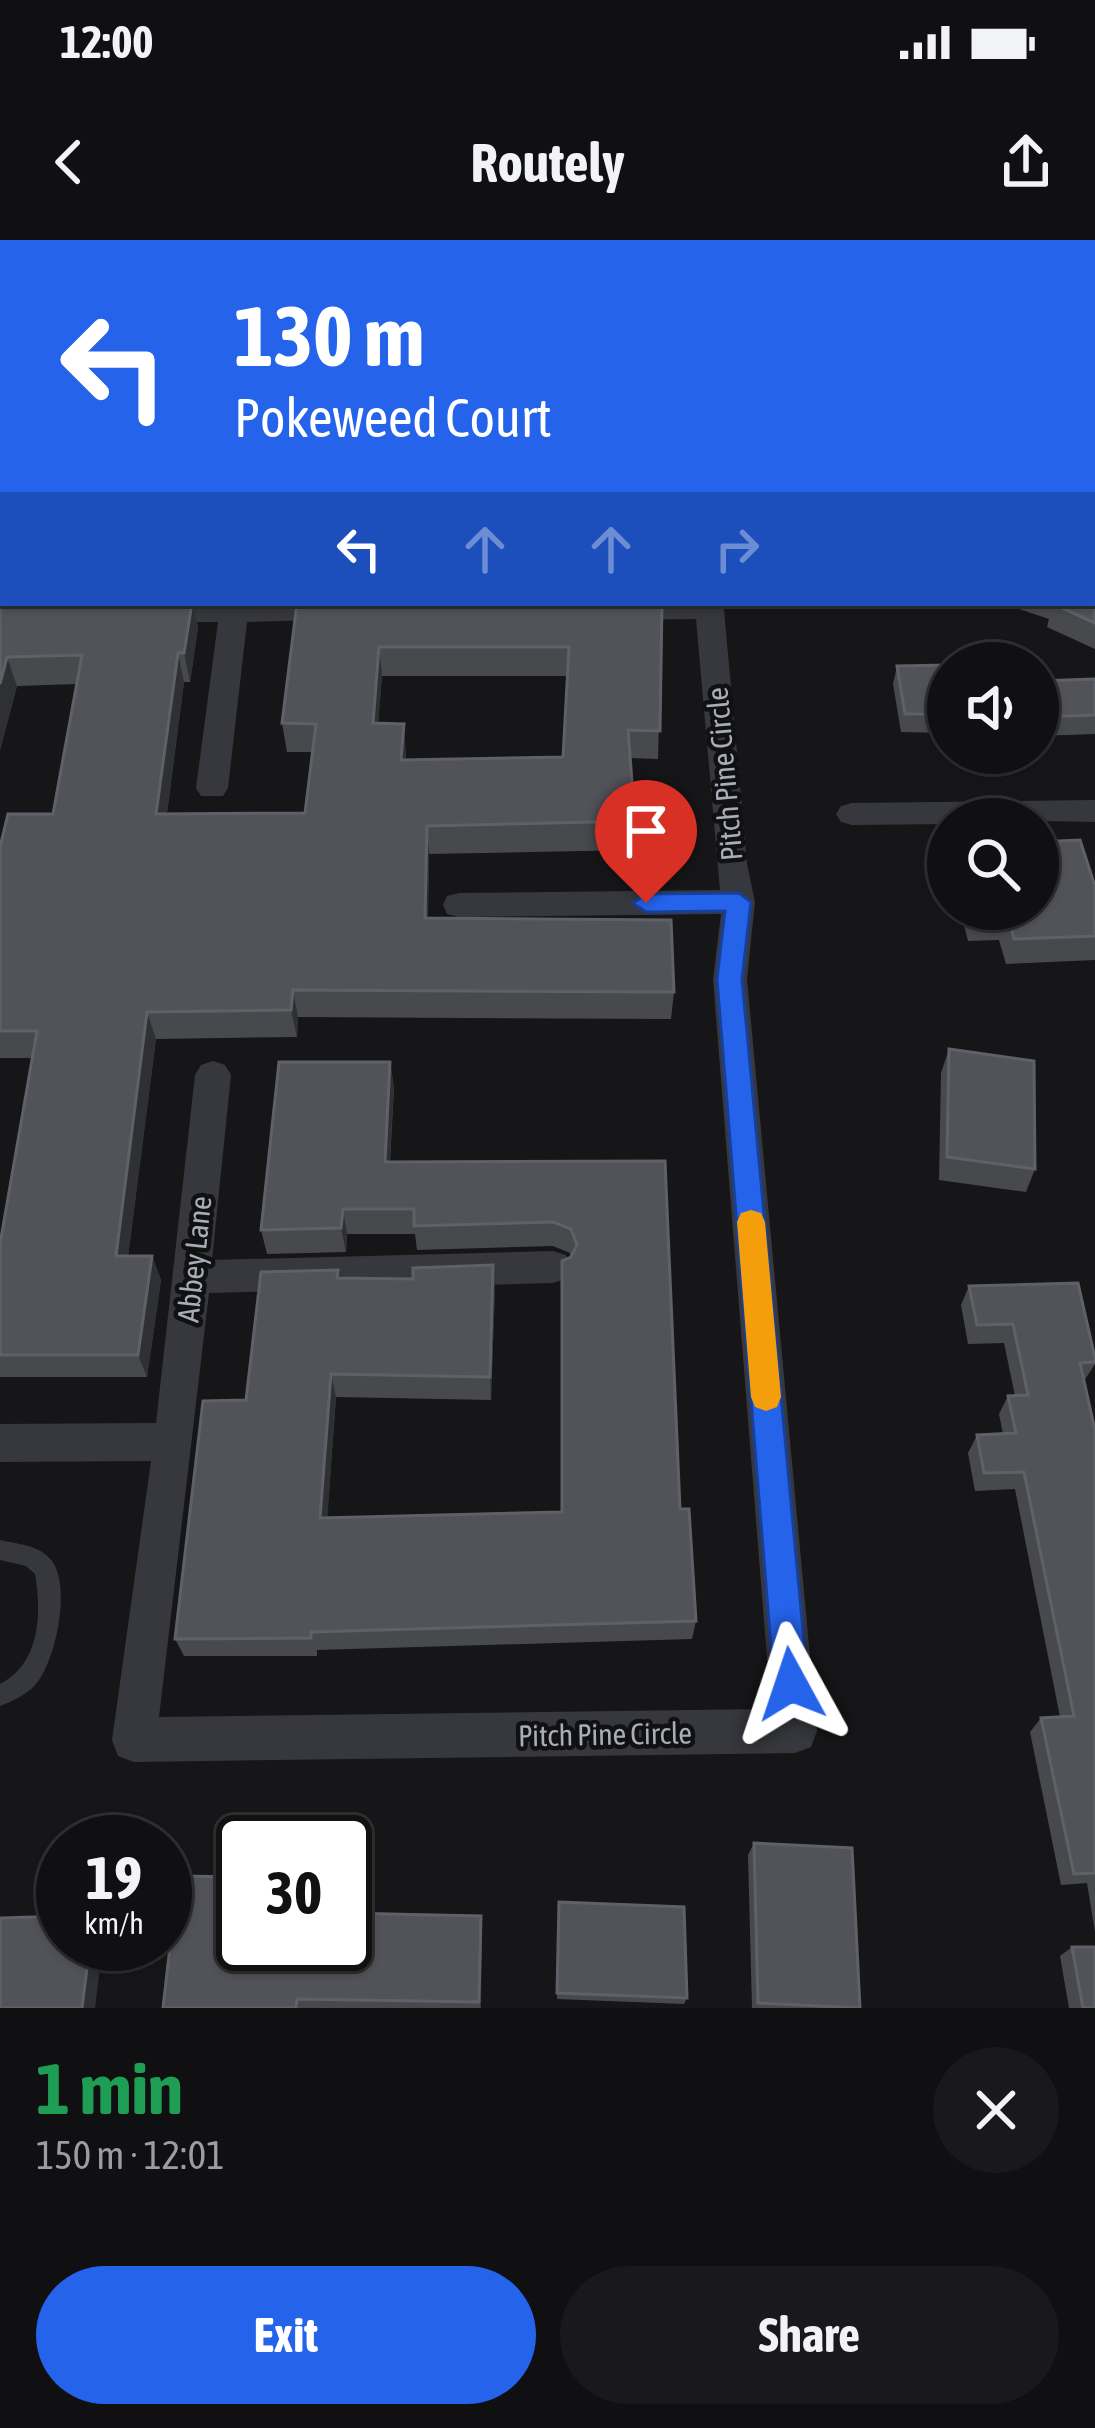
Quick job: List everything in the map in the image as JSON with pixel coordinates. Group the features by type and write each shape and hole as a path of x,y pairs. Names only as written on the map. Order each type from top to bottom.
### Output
{"street":[{"name":"Pitch Pine Circle","path":"174,1442 134,1740 795,1731 730,979 739,902 731,863 710,610 591,610"},
{"path":"117,614 377,611"},
{"path":"212,788 234,612"},
{"path":"852,814 1095,811"},
{"path":"459,905 739,902"},
{"name":"Abbey Lane","path":"174,1442 213,1076"},
{"path":"192,1277 553,1267"},
{"path":"0,1443 174,1442"}],"lane":[{"path":"0,1550 31,1557 45,1569 51,1613 31,1675 0,1696"}],"building":[{"path":"0,606 192,606 184,653 178,653 156,814 305,813 316,724 282,723 297,606 662,606 660,731 628,730 635,821 427,826 425,918 671,920 674,992 293,990 291,1010 147,1012 116,1256 152,1256 138,1355 0,1355 0,1244 37,1031 0,1031 0,847 8,814 53,814 82,655 7,657 0,684","holes":["379,647 569,647 563,757 401,760 404,724 373,723"]},
{"path":"1057,606 1095,606 1095,623"},
{"path":"927,665 927,714 905,714 897,666"},
{"path":"1095,679 1095,715 1059,716 1059,680"},
{"path":"1080,840 1095,886 1095,936 1014,939 1011,930 1059,930 1059,841"},
{"path":"949,1049 1034,1061 1035,1169 947,1157"},
{"path":"279,1062 390,1062 385,1162 665,1161 680,1509 689,1509 696,1621 311,1632 311,1638 175,1639 203,1401 246,1400 261,1272 338,1270 337,1278 413,1279 413,1268 493,1265 490,1377 331,1374 320,1518 562,1512 562,1261 571,1257 577,1245 571,1229 553,1222 414,1226 414,1209 343,1209 341,1228 261,1230"},
{"path":"1078,1283 1095,1358 1095,1362 1080,1363 1095,1430 1095,1873 1074,1874 1041,1718 1074,1716 1024,1472 984,1473 977,1435 1016,1433 1008,1396 1028,1395 1013,1324 977,1325 969,1286"},
{"path":"754,1843 852,1848 860,2008 758,2003"},
{"path":"192,1876 216,1877 216,1971 372,1971 372,1914 481,1916 479,2002 297,1999 296,2008 163,2008 167,1971 192,1971"},
{"path":"559,1902 684,1907 687,1998 557,1993"},
{"path":"36,1917 36,1971 87,1971 82,2008 0,2008 0,1918"},
{"path":"1072,1947 1095,1947 1095,2008 1083,2008"}],"slow traffic":[{"path":"751,1222 766,1397"}],"route":[{"path":"646,903 739,902 730,979 791,1684"}]}
